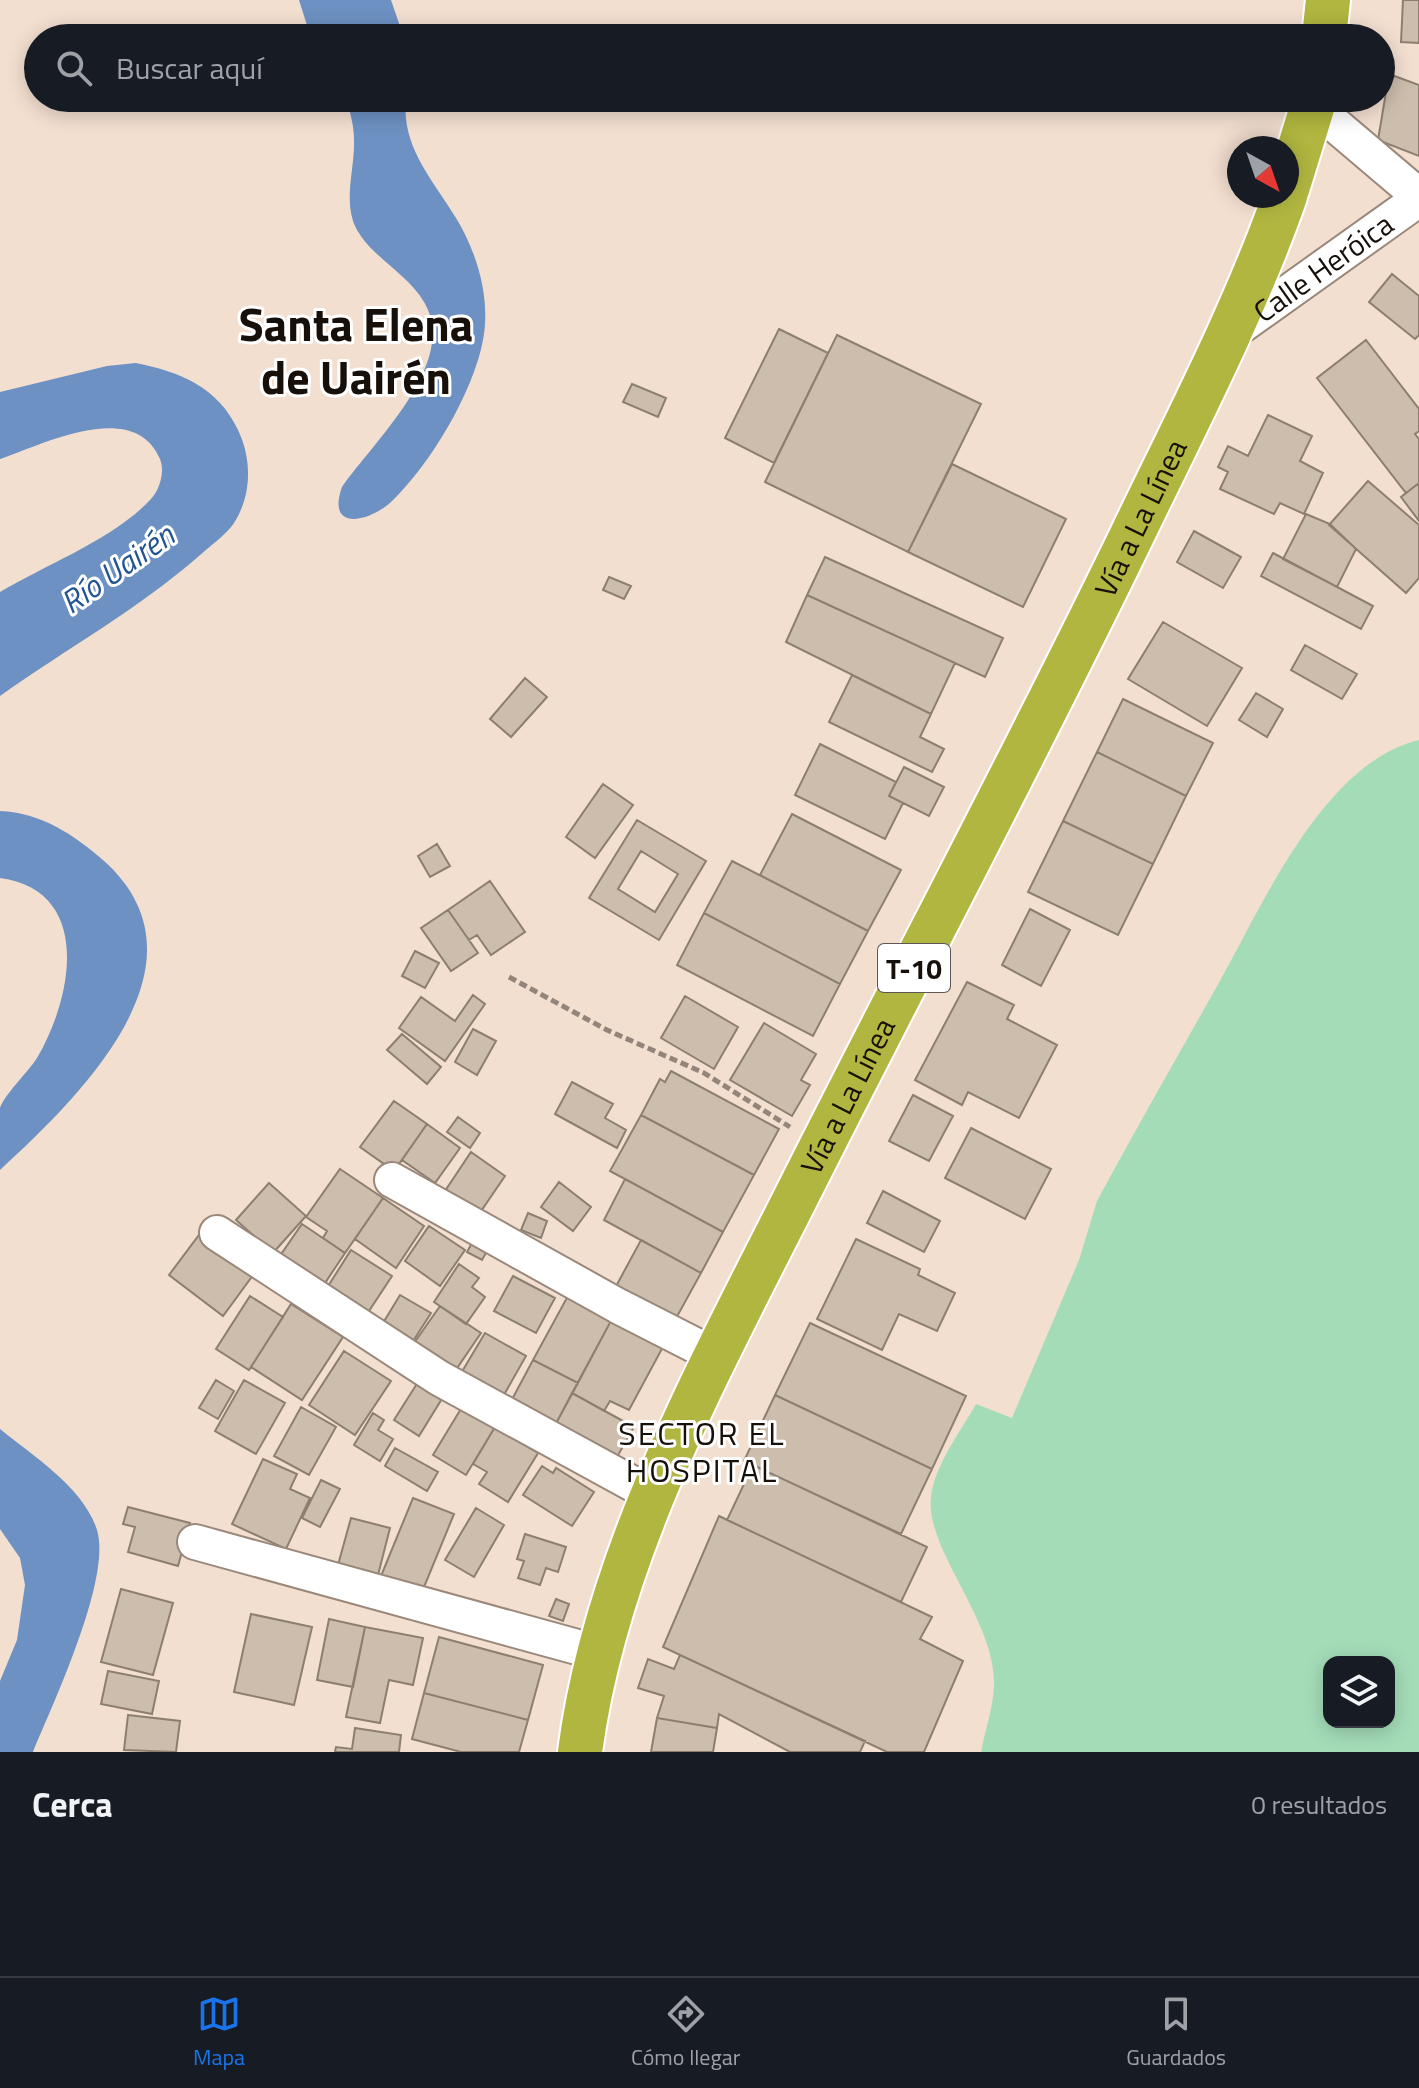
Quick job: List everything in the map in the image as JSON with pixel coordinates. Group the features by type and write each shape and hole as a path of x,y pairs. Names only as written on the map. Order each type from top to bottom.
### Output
{"highway":[{"path":"1325,24 1328,0"},
{"path":"1299,150 1311,112"},
{"name":"Vía a La Línea","path":"580,1752 587,1695 635,1543 716,1356 1050,704 1227,336 1280,208"}],"street":[{"path":"1325,112 1419,198"},
{"name":"Calle Heróica","path":"1227,336 1419,198"},
{"path":"392,1180 618,1306 716,1356"},
{"path":"217,1233 439,1378 655,1496"},
{"path":"195,1542 599,1653"}],"path":[{"path":"509,977 607,1030 704,1073 821,1147"}],"green space":[{"path":"1419,740 1419,1752 981,1752 994,1680 982,1632 938,1538 932,1517 931,1497 937,1473 976,1404 1012,1418 1079,1260 1097,1201 1274,881 1324,808 1353,777 1384,754"}],"water":[{"path":"299,0 391,0 399,24 307,24"},
{"path":"350,112 406,112 413,147 456,218 476,261 484,292 485,324 478,361 470,382 435,448 391,502 372,514 352,519 340,511 342,487 391,425 422,375 431,350 432,325 417,292 372,249 357,230 350,208 354,151"},
{"name":"Río Uairén","path":"136,363 168,371 196,384 209,392 230,415 243,441 248,465 247,489 240,512 227,532 175,576 0,696 0,592 99,539 136,513 157,490 162,469 160,459 147,441 130,431 110,428 63,436 0,459 0,392 107,366"},
{"path":"0,811 29,816 56,826 103,860 135,900 147,942 142,984 124,1027 65,1106 0,1170 0,1108 37,1058 49,1034 59,1007 67,951 62,925 50,903 30,887 0,878"},
{"path":"0,1429 69,1487 81,1500 97,1530 99,1551 89,1609 33,1752 0,1752 0,1681 17,1640 25,1585 20,1558 0,1529"}],"building":[{"path":"1403,0 1419,0 1419,43 1401,42"},
{"path":"1395,76 1419,85 1419,156 1378,140 1383,112 1395,112"},
{"path":"1392,274 1419,296 1419,335 1415,339 1369,302"},
{"path":"779,329 828,353 774,463 725,438"},
{"path":"837,335 981,404 908,552 765,482"},
{"path":"1366,340 1419,409 1419,431 1415,434 1419,439 1419,483 1406,493 1317,378"},
{"path":"632,384 666,398 658,417 623,402"},
{"path":"1268,415 1312,436 1300,461 1323,473 1304,514 1280,503 1274,514 1220,489 1228,472 1218,467 1228,446 1248,456"},
{"path":"952,464 1066,519 1023,607 908,552"},
{"path":"1368,481 1419,525 1419,578 1406,593 1329,525"},
{"path":"1419,483 1419,521 1401,497"},
{"path":"1306,514 1330,524 1356,549 1337,587 1283,559"},
{"path":"1194,531 1241,557 1223,588 1177,562"},
{"path":"1273,553 1373,606 1361,629 1261,576"},
{"path":"825,557 1003,638 985,677 807,595"},
{"path":"609,577 631,586 624,599 603,590"},
{"path":"807,595 955,663 931,714 786,642"},
{"path":"1163,622 1242,668 1207,726 1128,679"},
{"path":"1305,645 1357,674 1342,699 1291,670"},
{"path":"852,675 931,714 920,737 944,749 932,772 829,722"},
{"path":"525,678 547,697 511,737 490,719"},
{"path":"1256,693 1283,709 1267,737 1239,720"},
{"path":"1123,699 1213,743 1186,796 1097,752"},
{"path":"820,744 896,782 889,796 903,803 885,839 795,795"},
{"path":"1097,752 1186,796 1153,864 1063,821"},
{"path":"904,767 944,787 929,816 889,796"},
{"path":"603,784 633,805 595,858 566,837"},
{"path":"792,814 901,870 868,931 760,875"},
{"path":"637,820 706,861 659,940 589,898","holes":["641,851 678,874 655,912 618,889"]},
{"path":"1063,821 1153,864 1118,935 1028,892"},
{"path":"437,844 450,866 430,877 418,856"},
{"path":"732,861 868,931 840,984 704,913"},
{"path":"490,881 525,932 491,955 477,935 469,940 448,910"},
{"path":"1030,909 1070,930 1041,986 1002,965"},
{"path":"448,910 478,953 451,971 421,928"},
{"path":"704,913 840,984 813,1036 677,965"},
{"path":"415,951 439,963 425,988 402,976"},
{"path":"967,982 1014,1005 1007,1019 1057,1045 1019,1118 968,1092 962,1105 915,1080"},
{"path":"473,995 485,1004 445,1061 399,1028 421,997 455,1021"},
{"path":"685,996 738,1027 714,1069 661,1038"},
{"path":"764,1023 816,1054 801,1080 810,1085 792,1116 730,1080"},
{"path":"473,1029 496,1041 477,1075 455,1062"},
{"path":"402,1034 441,1067 427,1084 387,1050"},
{"path":"671,1071 779,1129 754,1175 641,1115 660,1079 665,1082"},
{"path":"572,1082 613,1104 605,1118 626,1130 617,1148 555,1114"},
{"path":"913,1095 953,1116 929,1161 889,1141"},
{"path":"394,1101 427,1124 394,1171 360,1147"},
{"path":"641,1115 754,1175 723,1232 610,1171"},
{"path":"458,1117 480,1133 470,1148 447,1132"},
{"path":"427,1124 460,1148 435,1183 402,1160"},
{"path":"971,1128 1051,1169 1025,1219 945,1178"},
{"path":"471,1152 505,1176 479,1214 445,1191"},
{"path":"340,1169 383,1198 345,1253 323,1238 327,1231 306,1217"},
{"path":"625,1179 723,1232 701,1273 604,1220"},
{"path":"559,1182 591,1207 573,1231 541,1207"},
{"path":"269,1183 306,1216 273,1253 236,1220"},
{"path":"883,1191 940,1221 924,1252 867,1223"},
{"path":"383,1198 424,1226 396,1268 355,1239"},
{"path":"528,1213 547,1221 541,1238 521,1230"},
{"path":"302,1224 345,1253 319,1292 275,1263"},
{"path":"429,1226 465,1250 440,1286 405,1261"},
{"path":"202,1231 256,1271 223,1316 169,1275"},
{"path":"856,1239 920,1269 918,1275 955,1293 937,1331 899,1314 882,1350 817,1319"},
{"path":"641,1240 701,1273 674,1322 614,1290"},
{"path":"473,1241 488,1249 482,1260 467,1252"},
{"path":"351,1250 392,1276 365,1317 325,1291"},
{"path":"459,1264 479,1278 472,1287 485,1297 466,1324 434,1302"},
{"path":"513,1276 555,1298 536,1333 494,1311"},
{"path":"569,1294 613,1317 578,1383 533,1360"},
{"path":"400,1295 431,1313 410,1346 380,1328"},
{"path":"250,1296 283,1317 249,1370 216,1349"},
{"path":"291,1304 343,1337 302,1400 251,1367"},
{"path":"440,1306 481,1333 453,1374 412,1346"},
{"path":"613,1317 664,1345 629,1410 610,1401 604,1411 572,1393"},
{"path":"810,1323 966,1396 932,1469 775,1395"},
{"path":"485,1333 526,1356 501,1400 460,1375"},
{"path":"344,1351 391,1381 355,1435 309,1405"},
{"path":"533,1360 578,1383 552,1431 508,1407"},
{"path":"216,1380 234,1391 218,1419 199,1408"},
{"path":"244,1380 285,1403 256,1454 215,1431"},
{"path":"418,1382 443,1397 419,1436 394,1420"},
{"path":"572,1393 634,1427 613,1464 552,1431"},
{"path":"775,1395 932,1469 901,1534 744,1461"},
{"path":"301,1407 336,1427 309,1475 274,1456"},
{"path":"462,1407 495,1427 466,1475 433,1455"},
{"path":"373,1413 384,1420 378,1430 393,1439 380,1461 354,1445"},
{"path":"495,1427 538,1453 508,1502 479,1484 487,1472 473,1464"},
{"path":"395,1448 438,1472 427,1491 385,1466"},
{"path":"263,1459 297,1474 290,1489 310,1498 286,1549 232,1524"},
{"path":"753,1465 927,1547 901,1602 727,1520"},
{"path":"542,1466 553,1473 556,1468 594,1492 572,1526 523,1495"},
{"path":"321,1480 340,1489 320,1527 302,1518"},
{"path":"413,1498 454,1514 422,1592 381,1576"},
{"path":"128,1507 190,1523 178,1566 128,1552 135,1527 123,1524"},
{"path":"476,1508 504,1525 474,1577 445,1560"},
{"path":"719,1516 932,1617 920,1639 963,1661 924,1752 887,1752 663,1647"},
{"path":"351,1518 390,1528 378,1575 338,1565"},
{"path":"525,1534 566,1547 558,1572 546,1568 540,1585 518,1578 524,1561 517,1559"},
{"path":"121,1589 173,1603 153,1675 101,1662"},
{"path":"556,1599 569,1604 563,1621 549,1616"},
{"path":"251,1614 312,1627 294,1705 234,1692"},
{"path":"329,1619 365,1627 353,1687 317,1680"},
{"path":"365,1627 423,1638 413,1685 389,1680 380,1723 346,1717"},
{"path":"439,1637 543,1665 528,1720 424,1693"},
{"path":"680,1655 865,1741 860,1752 790,1752 719,1714 717,1728 657,1718 664,1696 638,1688 648,1659 674,1669"},
{"path":"108,1671 159,1681 152,1714 101,1704"},
{"path":"424,1693 528,1720 519,1752 461,1752 412,1739"},
{"path":"128,1715 180,1721 176,1752 124,1750"},
{"path":"657,1718 717,1728 713,1752 651,1752"},
{"path":"355,1728 401,1735 399,1752 335,1752 336,1747 352,1749"}],"district":[{"name":"Santa Elena de Uairén","path":"356,350"},
{"name":"SECTOR EL HOSPITAL","path":"702,1452"}]}
